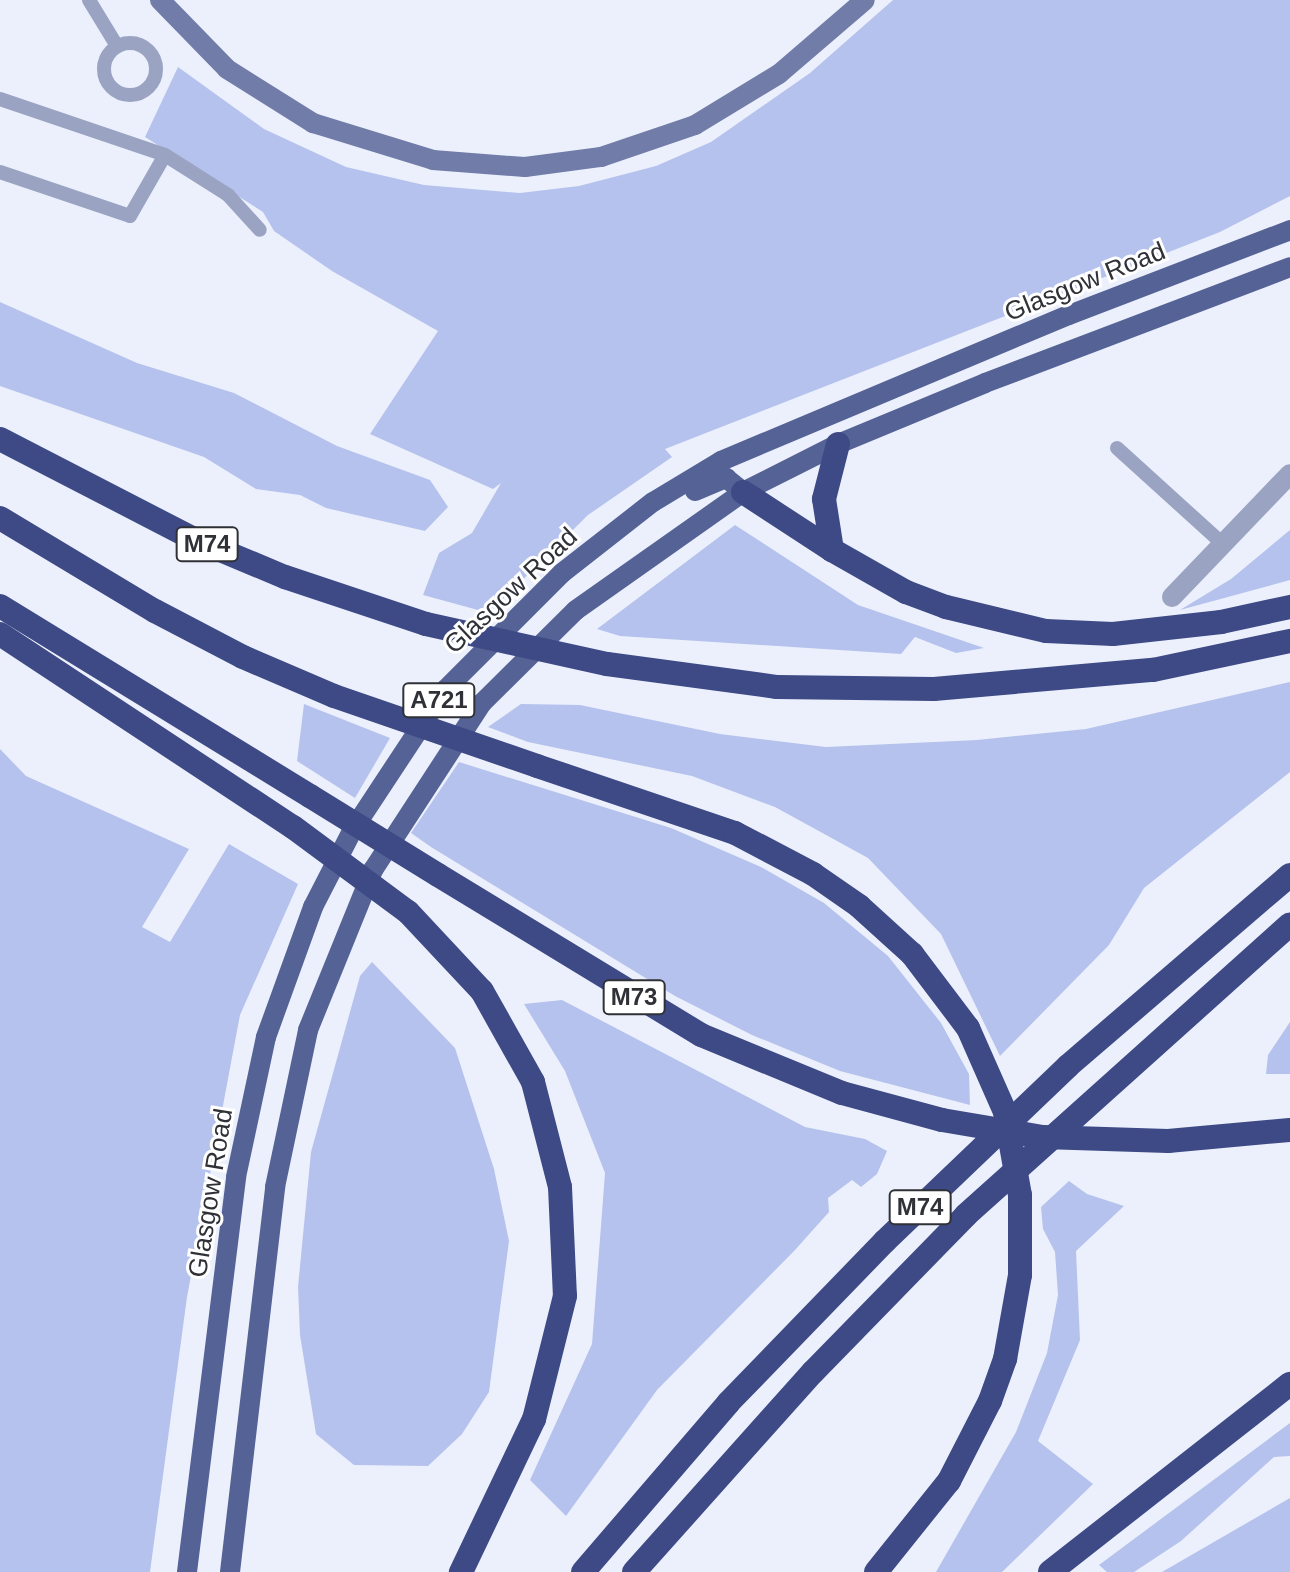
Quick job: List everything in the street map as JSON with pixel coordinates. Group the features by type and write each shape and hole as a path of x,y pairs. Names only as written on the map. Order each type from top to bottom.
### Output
{"highway":[{"name":"M74","path":"0,439 194,539 285,577 426,624 607,664 777,687 934,689 1153,670 1290,641"},
{"path":"832,550 824,499 838,444"},
{"path":"743,492 832,550 906,592 946,607 1046,631 1154,632 1290,607"},
{"path":"0,518 155,611 243,657 334,696 735,833 813,874 859,906 912,954 968,1028 1005,1112 1019,1184 1020,1275 1005,1359 990,1401 949,1481 876,1572"},
{"name":"M73","path":"0,606 701,1035 842,1093 942,1120 1043,1137 1168,1141 1290,1130"},
{"name":"M74","path":"1025,683 1290,629"},
{"path":"0,634 293,827 408,912 482,991 533,1082 560,1187 565,1296 534,1419 461,1572"},
{"name":"M74","path":"583,1572 729,1402 885,1241 1068,1066 1290,875"},
{"name":"M74","path":"634,1572 813,1372 966,1215 1290,924"},
{"path":"1050,1572 1290,1384"}],"main road":[{"path":"160,0 227,69 313,123 433,160 525,167 601,157 695,125 779,74 865,0"},
{"name":"Glasgow Road","path":"187,1572 236,1177 266,1037 313,907 352,831 445,690 562,573 653,502 721,461 1069,315 1290,230"},
{"name":"A721","path":"230,1572 283,1130 319,994 358,900 402,822 482,703 576,610 743,492 838,444 1290,267"},
{"path":"562,573 715,479 726,478 743,492"}],"street":[{"path":"1172,597 1290,474"}],"lane":[{"path":"89,0 117,46"},
{"path":"0,99 165,155 228,195 260,230"},
{"path":"0,172 130,216 165,155"},
{"path":"1117,448 1223,544"}],"shaded area":[{"path":"893,0 1290,0 1290,196 1220,232 665,449 672,457 588,515 489,613 423,595 439,553 472,533 501,483 493,489 370,434 438,331 332,271 274,231 263,212 145,137 178,67 264,129 346,167 424,185 520,193 579,186 656,166 711,142 810,73"},
{"path":"0,302 137,363 234,393 337,446 430,480 448,507 425,531 326,508 300,495 256,489 204,457 0,386"},
{"path":"735,525 858,605 984,648 956,653 915,637 901,654 620,636 597,629"},
{"path":"1290,530 1290,580 1180,610 1231,579"},
{"path":"1290,682 1290,772 1144,888 1109,945 1000,1056 941,934 868,858 775,807 692,776 528,742 488,727 521,704 580,705 720,734 826,747 977,740 1086,729"},
{"path":"304,704 390,738 355,798 297,761"},
{"path":"0,749 26,776 189,849 142,927 170,942 229,844 298,884 240,1015 187,1297 150,1572 0,1572"},
{"path":"459,762 671,828 761,867 824,903 888,956 941,1023 969,1074 970,1105 840,1071 752,1035 675,996 431,847 411,833"},
{"path":"372,962 455,1048 494,1169 509,1241 489,1392 462,1434 428,1466 354,1465 316,1434 300,1335 298,1287 311,1152 360,976"},
{"path":"562,1000 805,1127 865,1139 887,1151 877,1174 861,1187 852,1180 828,1198 829,1212 657,1390 566,1516 530,1480 592,1344 605,1173 565,1071 524,1004"},
{"path":"1290,1022 1290,1074 1266,1074 1268,1055"},
{"path":"1069,1181 1087,1194 1124,1206 1076,1251 1080,1340 1038,1441 1093,1484 1002,1572 936,1572 1016,1432 1047,1353 1058,1295 1055,1252 1043,1229 1041,1207"},
{"path":"1290,1423 1290,1456 1274,1457 1181,1541 1134,1572 1107,1572 1099,1565"},
{"path":"1290,1498 1290,1572 1162,1572"}]}
